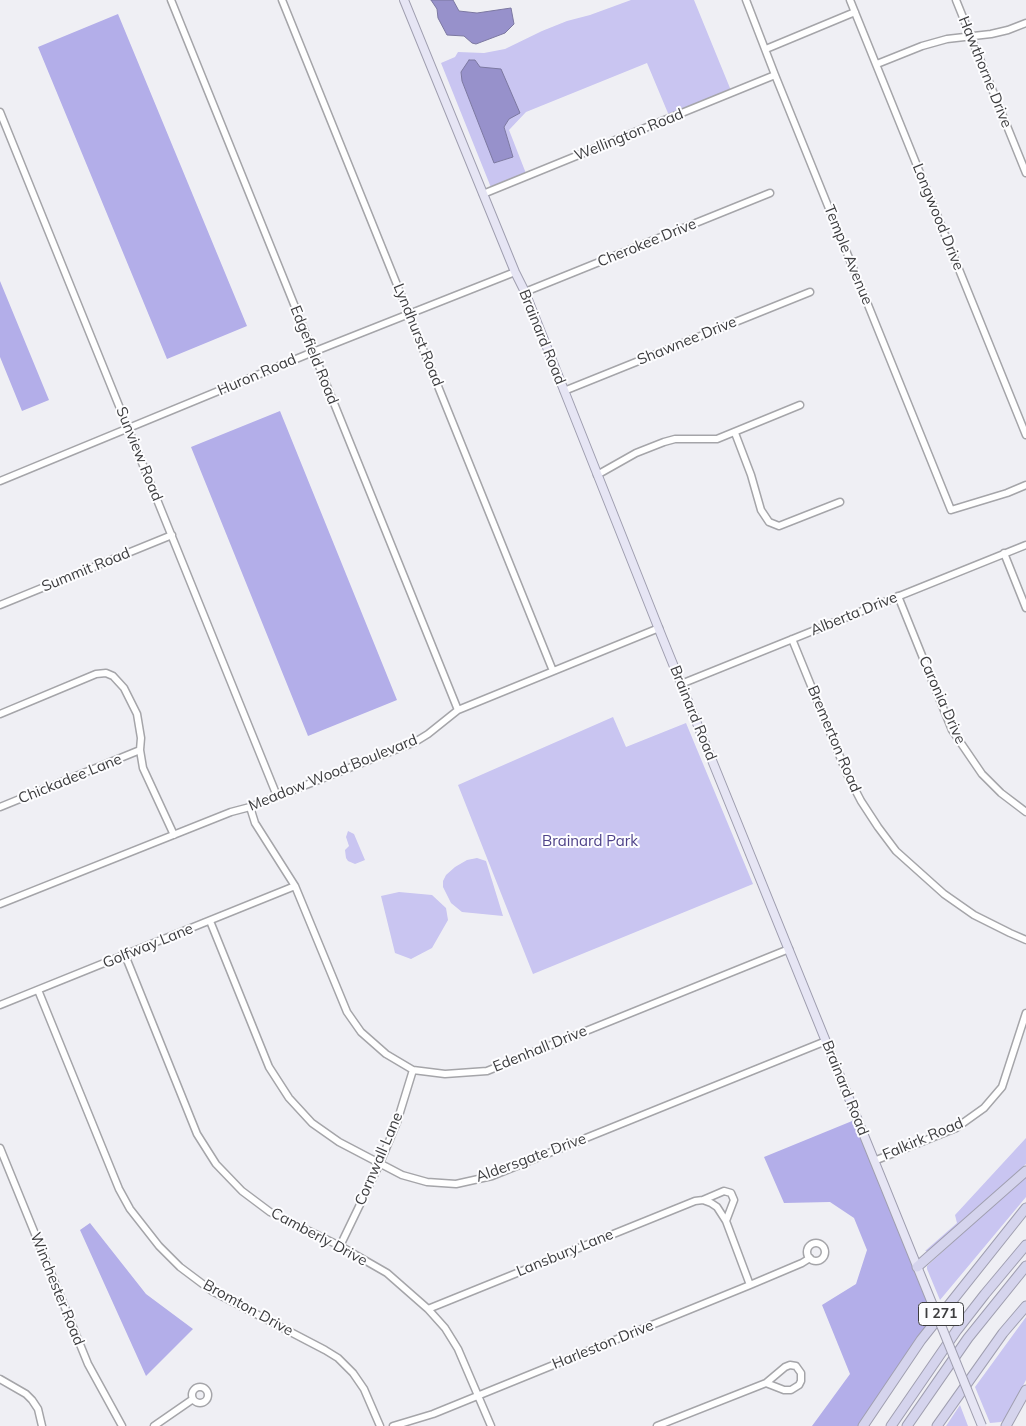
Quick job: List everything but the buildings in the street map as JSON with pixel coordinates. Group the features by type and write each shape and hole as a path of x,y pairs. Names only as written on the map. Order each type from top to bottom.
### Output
{"highway":[{"path":"917,1268 1026,1170"},
{"name":"I 271","path":"863,1426 921,1340 1026,1208"},
{"path":"891,1426 957,1330 1026,1245"},
{"path":"907,1426 968,1338 1026,1266"},
{"path":"937,1426 1003,1333 1026,1306"},
{"path":"1005,1425 1026,1390"}],"main road":[{"name":"Brainard Road","path":"404,0 514,272 525,292 681,684 982,1426"}],"street":[{"name":"Edgefield Road","path":"171,0 458,710"},
{"name":"Lyndhurst Road","path":"282,0 553,671"},
{"name":"Temple Avenue","path":"746,0 952,510 1026,485"},
{"name":"Longwood Drive","path":"850,0 1026,435"},
{"name":"Hawthorne Drive","path":"956,0 1026,173"},
{"path":"766,50 856,12"},
{"path":"876,64 922,46 947,39 991,34 1026,23"},
{"name":"Wellington Road","path":"483,194 775,75"},
{"name":"Sunview Road","path":"0,112 277,796"},
{"name":"Cherokee Drive","path":"525,292 770,193"},
{"name":"Huron Road","path":"0,481 313,352 514,272"},
{"name":"Shawnee Drive","path":"564,391 810,292"},
{"path":"597,475 636,453 664,442 675,439 717,438 735,433 800,405"},
{"path":"735,433 751,475 761,510 769,522 779,526 840,502"},
{"name":"Summit Road","path":"0,605 172,535"},
{"name":"Alberta Drive","path":"681,684 1026,545"},
{"path":"1004,553 1026,608"},
{"name":"Caronia Drive","path":"898,596 952,730 982,774 1000,793 1026,812"},
{"name":"Meadow Wood Boulevard","path":"0,904 231,812 250,807 415,742 458,710 659,628"},
{"name":"Bremerton Road","path":"792,639 847,774 861,801 896,851 944,894 974,915 1026,940"},
{"path":"0,714 96,674 106,673 119,680 128,695 139,721 143,768 174,835"},
{"name":"Chickadee Lane","path":"0,808 140,750"},
{"name":"Edenhall Drive","path":"250,807 255,823 295,886 347,1012 361,1032 386,1054 413,1070 445,1074 487,1071 789,949"},
{"name":"Golfway Lane","path":"0,1005 295,886"},
{"name":"Aldersgate Drive","path":"210,921 269,1067 289,1098 312,1123 339,1142 402,1175 427,1182 456,1184 492,1176 826,1041"},
{"name":"Camberly Drive","path":"125,955 197,1134 216,1164 242,1191 270,1212 340,1246 387,1273 428,1309 445,1328 458,1349 491,1426"},
{"name":"Bromton Drive","path":"38,990 119,1190 130,1209 159,1246 180,1267 212,1291 338,1358 353,1373 364,1388 380,1426"},
{"name":"Falkirk Road","path":"874,1161 956,1128 984,1108 1002,1087 1026,1013"},
{"name":"Cornwall Lane","path":"340,1246 380,1163 397,1122 413,1070"},
{"name":"Winchester Road","path":"0,1148 88,1364 122,1426"},
{"name":"Lansbury Lane","path":"428,1309 695,1201 711,1199 724,1191 731,1193 733,1196 733,1204 726,1221"},
{"path":"711,1199 726,1221 750,1286"},
{"name":"Harleston Drive","path":"393,1426 433,1414 750,1286 810,1258"},
{"path":"656,1426 766,1382 778,1371 790,1365 796,1366 801,1373 799,1385 791,1390 784,1390 766,1382"},
{"path":"0,1378 26,1394 32,1400 38,1409 42,1426"},
{"path":"154,1426 193,1399"}],"green space":[{"path":"631,0 694,0 732,93 670,118 647,63 526,112 509,130 527,176 492,190 441,63 455,57 458,52 484,53 505,49 567,21","holes":["475,60 509,119 504,127 513,157 495,163 462,81 461,72"]},
{"name":"Brainard Park","path":"613,717 626,747 686,723 753,884 533,974 458,785"},
{"path":"348,831 354,834 365,860 355,864 346,858 345,850 349,846 346,837"},
{"path":"477,858 486,861 503,916 462,912 451,903 443,887 446,875 455,867 467,860"},
{"path":"399,892 432,895 446,908 448,920 432,948 411,959 395,953 381,896"},
{"path":"1026,1138 1026,1164 929,1251 925,1251 957,1223 955,1215"},
{"path":"1026,1175 1026,1197 940,1300 927,1266"},
{"path":"1026,1317 1026,1380 1006,1418 1001,1422 990,1423 975,1387"},
{"path":"960,1405 968,1426 946,1426"}],"shaded area":[{"path":"431,0 453,0 459,11 477,13 511,8 514,24 505,33 476,44 472,43 464,36 447,35 438,18 437,9"},
{"path":"118,14 247,326 167,359 38,47"},
{"path":"469,60 475,60 480,67 501,69 520,113 509,119 504,127 513,157 494,163 462,81 461,72"},
{"path":"0,281 49,400 22,411 0,357"},
{"path":"280,411 397,700 308,736 191,447"},
{"path":"857,1119 938,1318 863,1426 812,1426 850,1374 822,1305 856,1284 867,1250 854,1218 830,1202 784,1203 764,1157"},
{"path":"90,1223 146,1294 193,1329 146,1376 80,1230"}]}
